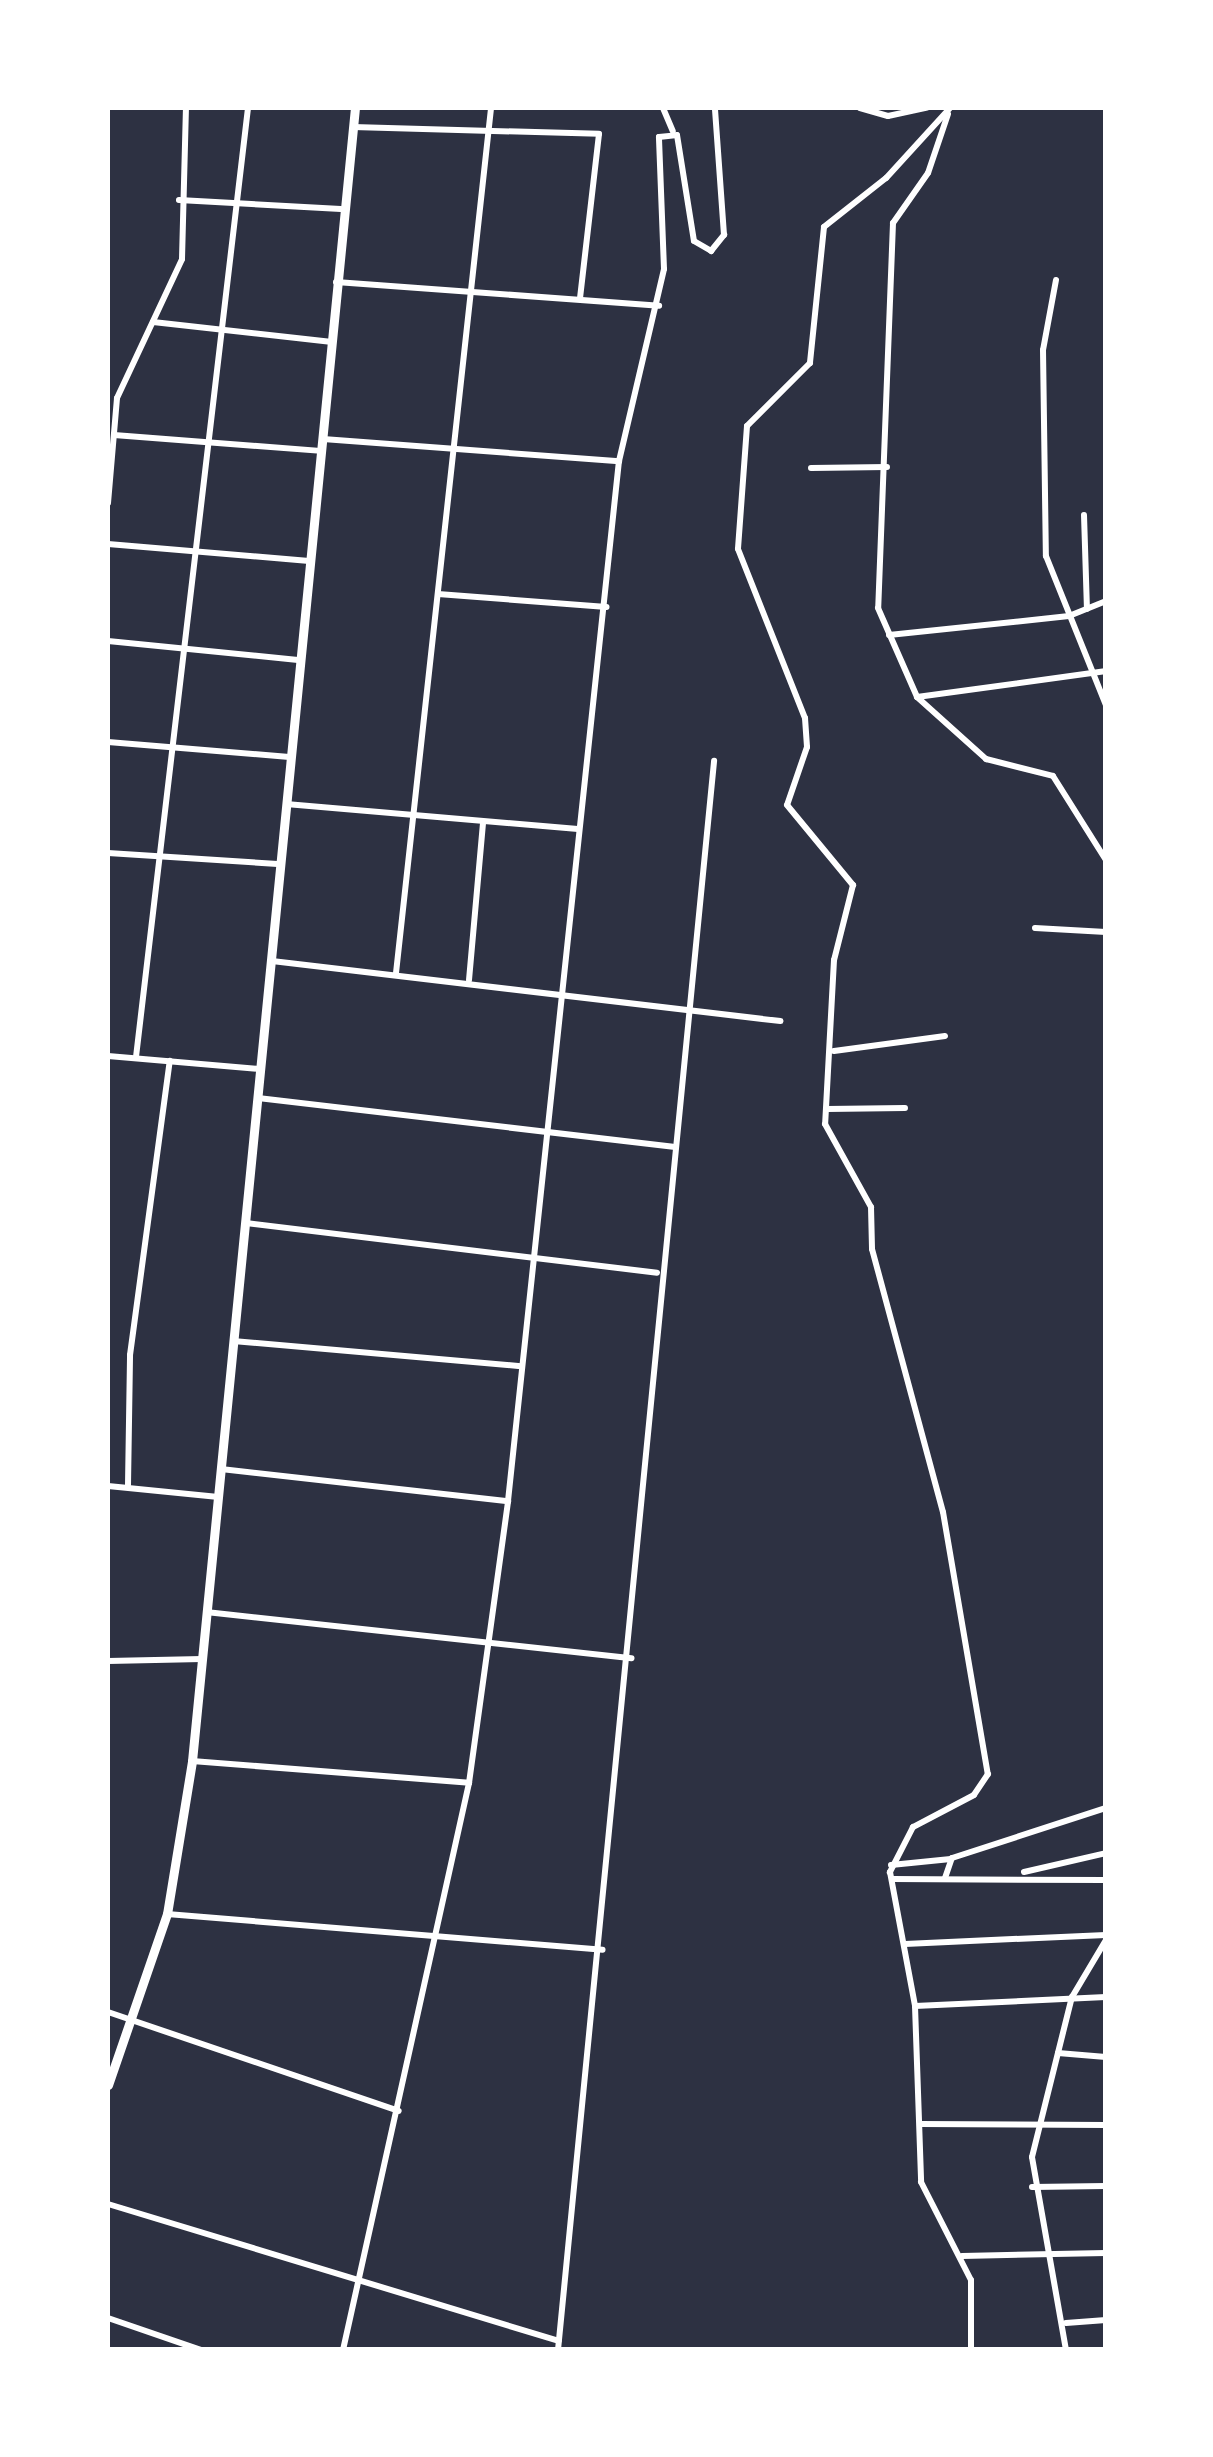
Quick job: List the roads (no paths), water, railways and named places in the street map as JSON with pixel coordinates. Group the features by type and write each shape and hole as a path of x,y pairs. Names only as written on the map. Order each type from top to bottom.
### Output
{"street":[{"path":"108,503 118,398 182,258 180,200 186,108"},
{"path":"136,1057 168,746 248,108"},
{"path":"108,2085 167,1914 192,1761 272,961 341,209 355,108"},
{"path":"396,973 454,451 476,289 492,108"},
{"path":"664,108 674,132 694,242 711,251 724,235 715,108"},
{"path":"860,108 880,116 928,108"},
{"path":"950,108 928,173 893,223 887,467 875,578 889,634 917,696 986,759 1053,776 1106,860"},
{"path":"950,108 886,178 824,227 810,363 752,416 743,450 738,549 808,735 786,805 853,885 834,960 834,1050 826,1109 832,1145 866,1191 872,1250 907,1356 988,1774 974,1794 913,1827 891,1865 915,2006 920,2182 962,2256 975,2308 971,2350"},
{"path":"352,127 488,134 599,134 580,298"},
{"path":"343,2350 356,2281 399,2112 469,1782 508,1501 559,989 606,607 619,461 659,306 658,143 674,132"},
{"path":"180,200 341,209"},
{"path":"1056,280 1043,350 1046,556 1091,676 1106,704"},
{"path":"335,282 476,289 659,306"},
{"path":"153,322 330,342"},
{"path":"114,435 206,439 320,451"},
{"path":"321,439 619,461"},
{"path":"811,468 887,467"},
{"path":"1084,516 1087,609"},
{"path":"108,544 195,546 309,561"},
{"path":"438,594 606,607"},
{"path":"889,634 1069,616 1106,602"},
{"path":"108,641 298,660"},
{"path":"917,696 1091,676 1106,670"},
{"path":"108,742 289,757"},
{"path":"108,2204 558,2345 632,1658 658,1273 714,761"},
{"path":"286,804 578,830"},
{"path":"469,980 483,823"},
{"path":"108,853 278,864"},
{"path":"1035,928 1106,932"},
{"path":"272,961 559,989 780,1020"},
{"path":"834,1050 945,1036"},
{"path":"108,1056 261,1069"},
{"path":"128,1485 130,1355 170,1061"},
{"path":"257,1098 673,1146"},
{"path":"826,1109 905,1108"},
{"path":"244,1223 532,1252 658,1273"},
{"path":"233,1341 522,1366"},
{"path":"220,1468 508,1501"},
{"path":"108,1486 218,1497"},
{"path":"206,1612 632,1658"},
{"path":"108,1661 202,1659"},
{"path":"192,1761 469,1782"},
{"path":"891,1865 952,1858 1106,1808"},
{"path":"892,1880 1018,1873 1106,1854"},
{"path":"945,1878 952,1858"},
{"path":"1018,1873 1106,1880"},
{"path":"167,1914 436,1933 603,1950"},
{"path":"905,1944 1106,1938"},
{"path":"1066,2350 1066,2322 1032,2187 1042,2122 1072,1997 1106,1938"},
{"path":"915,2006 1106,1997"},
{"path":"108,2012 133,2014 399,2112"},
{"path":"1058,2053 1106,2057"},
{"path":"920,2124 1106,2125"},
{"path":"1032,2187 1106,2186"},
{"path":"962,2256 1106,2253"},
{"path":"108,2318 201,2350"},
{"path":"1066,2322 1106,2320"}]}
